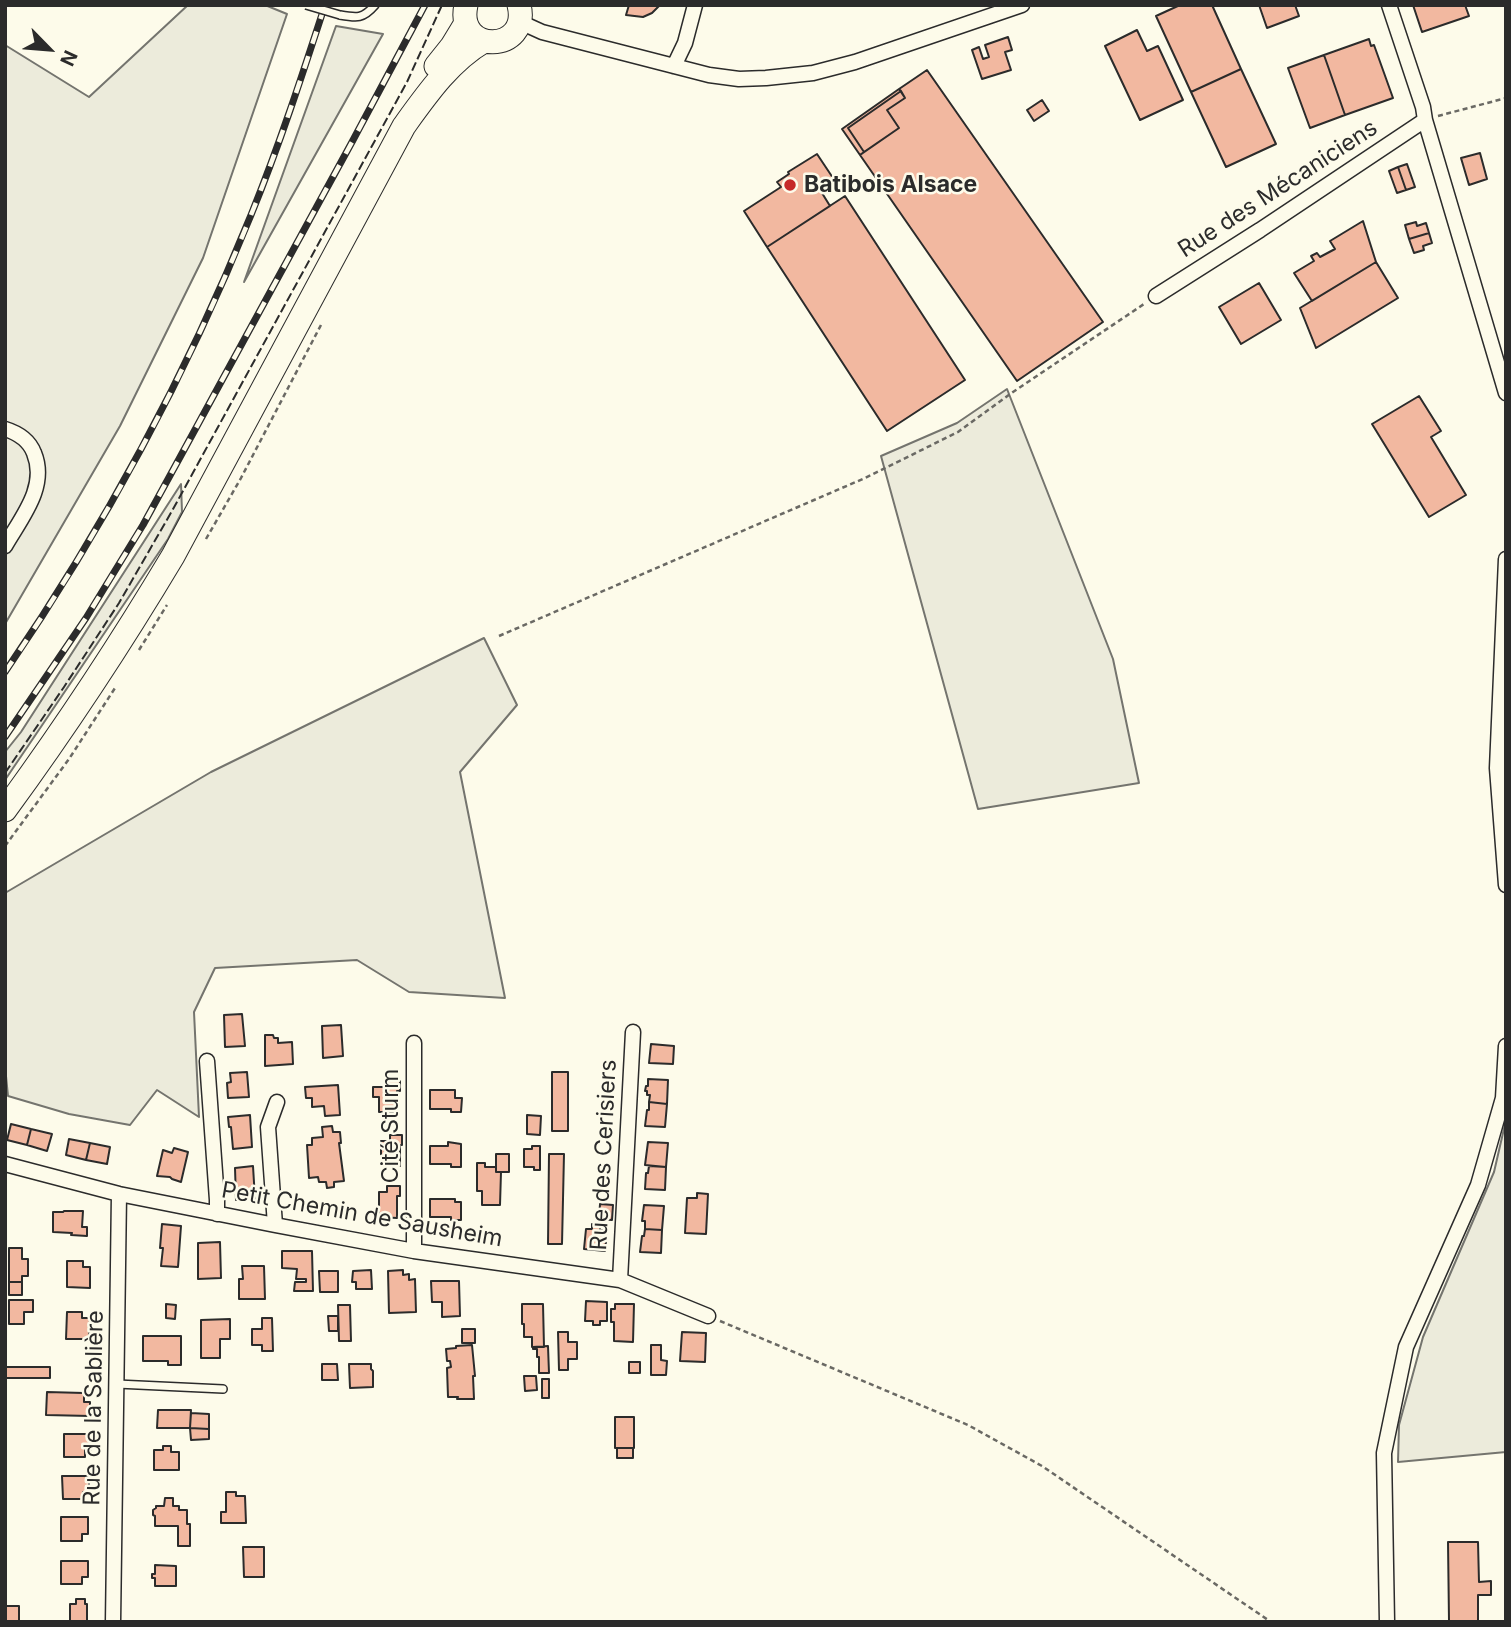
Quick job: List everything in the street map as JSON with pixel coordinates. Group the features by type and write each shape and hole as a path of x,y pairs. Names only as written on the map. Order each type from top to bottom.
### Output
{"main road":[{"path":"466,14 470,31 484,41 493,43 510,37 516,30 520,14"},
{"path":"5,810 79,704 173,556 404,126 421,86 452,46 466,14"},
{"path":"404,126 446,71 484,41"}],"street":[{"path":"674,66 685,43 695,5"},
{"path":"520,14 542,32 709,75 738,79 813,72 855,62 1022,5"},
{"path":"1389,5 1423,107 1506,393"},
{"name":"Rue des Mécaniciens","path":"1156,296 1425,120"},
{"path":"5,429 20,435 32,447 39,477 34,495 5,546"},
{"path":"1506,559 1497,768 1506,885"},
{"name":"Rue des Cerisiers","path":"620,1280 634,1032"},
{"name":"Cité Sturm","path":"414,1043 414,1251"},
{"path":"1387,1622 1384,1453 1406,1347 1478,1185 1503,1098 1506,1046"},
{"path":"206,1061 216,1214"},
{"path":"275,1225 268,1127 277,1102"},
{"name":"Petit Chemin de Sausheim","path":"5,1164 119,1194 216,1214 414,1251 620,1280 708,1316"},
{"name":"Rue de la Sablière","path":"114,1622 119,1194"}],"lane":[{"path":"306,5 357,18 368,14 375,5"},
{"path":"117,1384 223,1390"}],"path":[{"path":"1425,120 1506,98"},
{"path":"499,636 865,478 958,432 1156,296"},
{"path":"5,846 16,832"},
{"path":"708,1316 968,1425 1042,1466 1271,1622"}],"shaded area":[{"path":"188,5 265,5 287,14 203,258 120,426 5,624 5,45 89,97"},
{"path":"336,26 383,34 244,282"},
{"path":"1007,389 1113,659 1139,783 978,809 881,456 957,423"},
{"path":"181,484 182,512 168,539 5,780 5,752 21,732"},
{"path":"484,638 517,705 460,772 505,998 409,992 357,960 215,968 194,1012 199,1117 157,1090 130,1125 69,1114 8,1096 5,1066 5,893 211,772"},
{"path":"1506,1120 1506,1452 1398,1462 1399,1425 1423,1337 1494,1172"}],"building":[{"path":"629,5 660,5 643,17 626,15"},
{"path":"1180,5 1212,5 1241,69 1191,92 1156,16"},
{"path":"1259,5 1295,5 1299,16 1267,28"},
{"path":"1413,5 1465,5 1469,16 1422,32"},
{"path":"1137,30 1147,51 1158,46 1183,100 1140,120 1105,46"},
{"path":"1008,37 1012,50 1005,52 1011,70 982,79 972,50 979,47 983,59 989,57 985,45"},
{"path":"1369,39 1371,46 1374,45 1393,98 1345,115 1324,55"},
{"path":"1324,55 1345,115 1310,128 1288,68"},
{"path":"1241,69 1276,144 1226,167 1191,92"},
{"path":"927,70 1103,322 1017,381 860,155 899,128 887,110 905,98 899,89"},
{"path":"899,89 901,91 848,128 864,152 860,155 842,129"},
{"path":"901,91 905,98 887,110 899,128 864,152 848,128"},
{"path":"1042,100 1049,111 1034,121 1027,110"},
{"path":"1480,153 1487,179 1469,185 1461,158"},
{"path":"817,154 837,184 822,193 830,206 767,247 744,211 781,187 777,182"},
{"path":"1407,164 1415,187 1406,190 1398,167"},
{"path":"1398,167 1406,190 1397,193 1389,171"},
{"path":"845,196 965,380 887,431 767,247"},
{"path":"1363,221 1376,262 1312,301 1294,273 1314,261 1311,256 1317,253 1320,257 1335,249 1330,241"},
{"path":"1416,222 1417,226 1426,223 1429,233 1409,239 1405,225"},
{"path":"1429,233 1432,243 1423,246 1424,250 1414,253 1409,239"},
{"path":"1376,262 1398,298 1316,348 1300,308"},
{"path":"1259,283 1281,320 1241,344 1219,307"},
{"path":"1419,396 1441,431 1431,437 1466,495 1429,517 1372,424"},
{"path":"242,1014 245,1046 225,1047 224,1015"},
{"path":"341,1025 343,1056 323,1058 322,1026"},
{"path":"265,1035 278,1038 278,1043 292,1042 293,1064 265,1066"},
{"path":"651,1044 674,1046 673,1064 649,1063"},
{"path":"247,1072 249,1097 228,1098 227,1083 231,1082 230,1073"},
{"path":"552,1072 568,1072 568,1131 552,1131"},
{"path":"648,1079 668,1080 667,1104 649,1102 650,1095 645,1091"},
{"path":"387,1081 400,1081 397,1112 379,1112 379,1097 373,1097 373,1087 387,1087"},
{"path":"338,1085 340,1115 325,1116 324,1106 312,1107 312,1098 306,1098 305,1087"},
{"path":"430,1090 455,1090 455,1098 462,1098 461,1112 430,1109"},
{"path":"649,1102 667,1104 665,1127 645,1126"},
{"path":"250,1115 252,1147 233,1149 228,1117"},
{"path":"527,1115 541,1116 540,1135 527,1134"},
{"path":"11,1124 31,1129 27,1145 7,1140"},
{"path":"332,1126 333,1132 340,1132 344,1181 334,1182 334,1187 327,1188 326,1182 319,1182 318,1177 309,1178 307,1145 312,1145 312,1138 323,1137 322,1127"},
{"path":"31,1129 52,1134 47,1151 27,1145"},
{"path":"390,1135 402,1135 400,1166 381,1166 381,1141 390,1141"},
{"path":"69,1139 90,1143 86,1160 66,1155"},
{"path":"448,1142 461,1144 461,1167 430,1164 430,1146 448,1146"},
{"path":"648,1142 668,1143 666,1167 645,1165"},
{"path":"90,1143 110,1147 107,1164 86,1160"},
{"path":"532,1146 540,1146 540,1170 524,1167 524,1149 532,1149"},
{"path":"174,1148 188,1152 181,1182 170,1177 157,1176 163,1150 172,1153"},
{"path":"496,1154 509,1154 509,1172 496,1172"},
{"path":"549,1154 564,1154 562,1244 548,1244"},
{"path":"477,1163 485,1163 485,1167 496,1167 496,1172 501,1172 500,1205 482,1205 482,1191 477,1191"},
{"path":"253,1166 255,1199 236,1200 235,1168"},
{"path":"649,1166 666,1167 665,1190 645,1189"},
{"path":"387,1186 400,1186 397,1218 379,1217 379,1192 387,1192"},
{"path":"697,1193 708,1194 706,1234 685,1233 687,1198 697,1198"},
{"path":"430,1199 455,1199 455,1202 461,1202 461,1220 430,1217"},
{"path":"600,1204 613,1205 612,1220 599,1219"},
{"path":"644,1205 664,1206 662,1230 645,1229 645,1221 642,1221"},
{"path":"83,1211 82,1227 87,1227 87,1236 53,1232 53,1212"},
{"path":"162,1224 181,1226 178,1267 161,1266"},
{"path":"592,1224 600,1225 600,1230 607,1231 605,1251 584,1249 586,1229 592,1229"},
{"path":"645,1229 662,1230 661,1253 640,1252"},
{"path":"220,1242 221,1278 198,1279 198,1243"},
{"path":"9,1248 22,1248 22,1259 28,1259 28,1276 22,1276 22,1282 9,1282"},
{"path":"282,1251 312,1251 313,1291 294,1291 295,1282 306,1282 306,1279 296,1279 297,1269 282,1268"},
{"path":"67,1261 83,1261 83,1267 90,1267 90,1288 67,1287"},
{"path":"242,1266 264,1266 265,1299 239,1299 239,1279 243,1279"},
{"path":"371,1270 372,1289 356,1289 356,1282 352,1282 353,1271"},
{"path":"403,1270 403,1275 409,1274 409,1280 415,1279 416,1312 389,1313 388,1271"},
{"path":"319,1271 338,1271 338,1292 320,1292"},
{"path":"431,1281 459,1281 460,1316 442,1317 442,1302 432,1302"},
{"path":"9,1282 22,1282 22,1295 9,1295"},
{"path":"9,1300 33,1300 33,1312 24,1312 24,1324 9,1324"},
{"path":"586,1301 607,1302 607,1321 593,1325 593,1321 585,1321"},
{"path":"166,1304 176,1305 175,1319 166,1318"},
{"path":"522,1304 543,1304 544,1347 532,1347 532,1337 524,1337"},
{"path":"615,1304 634,1304 633,1342 614,1341 611,1309 615,1309"},
{"path":"338,1305 350,1305 351,1341 339,1341"},
{"path":"67,1312 82,1312 82,1318 90,1318 89,1339 66,1339"},
{"path":"328,1316 338,1316 338,1331 329,1331"},
{"path":"262,1318 272,1318 273,1351 262,1351 262,1345 252,1345 252,1329 262,1329"},
{"path":"230,1319 230,1339 220,1339 220,1358 201,1358 201,1320"},
{"path":"462,1329 475,1329 475,1343 462,1343"},
{"path":"558,1332 568,1332 568,1342 577,1342 577,1359 568,1359 568,1370 559,1370"},
{"path":"682,1332 706,1333 705,1362 680,1361"},
{"path":"143,1336 181,1336 181,1365 168,1365 168,1361 143,1361"},
{"path":"472,1345 474,1399 448,1397 447,1368 451,1367 450,1361 447,1361 446,1349"},
{"path":"651,1345 661,1345 661,1360 667,1361 666,1375 651,1375"},
{"path":"548,1346 549,1373 539,1373 539,1357 537,1349 533,1347"},
{"path":"629,1362 640,1362 640,1373 629,1373"},
{"path":"322,1364 337,1364 338,1380 322,1380"},
{"path":"349,1364 371,1364 373,1387 350,1388"},
{"path":"5,1367 50,1367 50,1378 5,1378"},
{"path":"524,1376 536,1376 537,1390 525,1391"},
{"path":"542,1379 549,1379 549,1398 542,1398"},
{"path":"47,1392 84,1393 84,1402 90,1402 90,1416 46,1415"},
{"path":"158,1410 191,1410 190,1428 157,1428"},
{"path":"191,1413 209,1414 209,1429 190,1428"},
{"path":"615,1417 634,1417 634,1448 615,1448"},
{"path":"190,1428 209,1429 209,1439 191,1440"},
{"path":"64,1434 91,1434 91,1450 85,1450 85,1457 64,1457"},
{"path":"163,1446 171,1446 171,1452 179,1452 179,1470 154,1470 154,1450 163,1450"},
{"path":"617,1448 633,1448 633,1458 617,1458"},
{"path":"62,1476 89,1476 89,1492 83,1492 84,1499 63,1499"},
{"path":"226,1492 245,1496 246,1523 221,1523 221,1512 226,1512"},
{"path":"165,1498 173,1498 173,1506 179,1506 179,1510 187,1510 190,1546 178,1546 178,1526 155,1526 153,1510 156,1506 164,1506"},
{"path":"61,1517 88,1517 88,1534 82,1534 82,1541 61,1541"},
{"path":"1448,1542 1478,1542 1479,1582 1491,1581 1491,1595 1478,1595 1478,1621 1449,1621"},
{"path":"243,1547 264,1547 264,1577 244,1577"},
{"path":"61,1561 88,1561 88,1577 82,1577 82,1584 61,1584"},
{"path":"155,1565 176,1566 176,1586 155,1586 152,1574 155,1574"},
{"path":"76,1599 85,1599 87,1622 70,1622 70,1604 76,1604"},
{"path":"5,1606 19,1606 19,1622 5,1622"}],"railway":[{"path":"5,672 109,507 199,334 261,189 325,5"},
{"path":"5,737 86,618 143,525 425,5"}],"fence":[{"path":"5,773 119,603 172,511 407,82 442,5"}],"place":[{"name":"Batibois Alsace","path":"790,185"}]}
